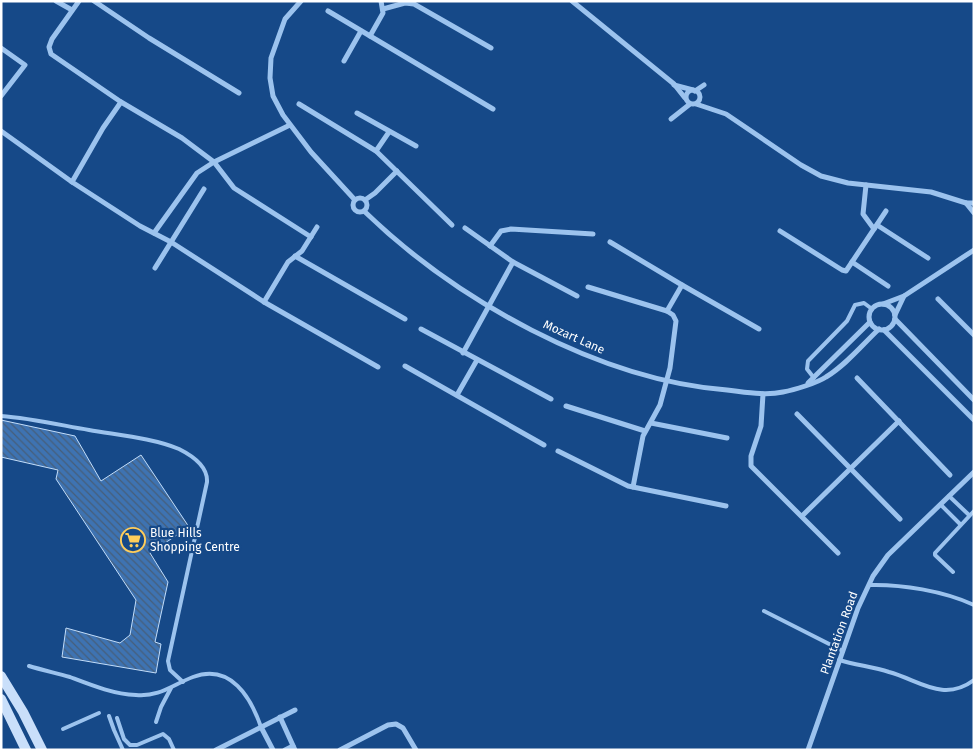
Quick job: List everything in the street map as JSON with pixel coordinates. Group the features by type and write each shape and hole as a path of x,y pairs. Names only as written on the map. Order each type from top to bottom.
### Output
{"main road":[{"path":"1,676 23,712 42,750"},
{"path":"1,699 26,750"}],"street":[{"path":"56,1 72,10"},
{"path":"79,1 52,39 49,47 51,54 121,102 182,138 214,162 229,184 311,237"},
{"path":"94,1 149,38 239,93"},
{"path":"301,1 285,19 274,49 270,68 273,96 290,125 316,158 355,200"},
{"path":"370,36 383,13 381,1"},
{"path":"572,1 674,84 685,99 693,104 726,114 816,174 842,182 931,192 966,203 974,203"},
{"path":"383,8 405,3 414,4 491,48"},
{"path":"328,11 493,109"},
{"path":"344,61 361,31"},
{"path":"1,48 24,64 1,96"},
{"path":"674,84 694,90 707,108"},
{"path":"672,119 700,97 704,85 686,94 678,113"},
{"path":"72,182 103,128 121,102"},
{"path":"299,104 376,151 452,225"},
{"path":"357,113 416,146"},
{"path":"154,233 192,179 203,169 290,125"},
{"path":"1,131 72,182 140,226 171,242 264,302 378,367"},
{"path":"376,151 388,132"},
{"path":"365,200 375,193 397,171"},
{"path":"866,185 863,214 876,227 928,258"},
{"path":"155,268 204,188"},
{"path":"355,200 360,198 365,200"},
{"path":"355,200 353,204 355,211 359,213 364,211 367,206 365,200"},
{"path":"966,203 974,213"},
{"name":"Mozart Lane","path":"364,211 410,251 455,285 488,306 568,348 666,381 701,388 763,394 783,392 821,380 882,330"},
{"path":"780,231 842,270 846,270 886,211"},
{"path":"264,302 288,262 303,250 317,227"},
{"path":"465,228 512,262 577,296"},
{"path":"490,246 501,231 511,229 593,234"},
{"path":"610,242 682,286 759,329"},
{"path":"974,250 904,296 879,305 872,309 870,313 872,325 882,330 974,420"},
{"path":"295,256 405,319"},
{"path":"463,353 512,262"},
{"path":"852,262 888,286"},
{"path":"667,311 682,286"},
{"path":"588,287 667,311 674,317 676,323 672,360 660,405 651,423 644,431 633,487"},
{"path":"882,330 891,326 904,296"},
{"path":"938,299 974,335"},
{"path":"883,304 891,308 895,317 974,400"},
{"name":"Mozart Lane","path":"808,384 870,322"},
{"path":"421,329 551,399"},
{"path":"457,395 477,360"},
{"path":"405,366 544,445"},
{"path":"857,378 950,475"},
{"path":"763,394 761,426 750,464 838,553"},
{"path":"566,406 644,431"},
{"path":"797,414 900,519"},
{"path":"802,516 900,421"},
{"path":"651,423 727,438"},
{"path":"558,451 614,480 633,487 726,506"},
{"name":"Plantation Road","path":"808,750 858,608 868,585 888,556 974,472"},
{"path":"216,750 294,710"},
{"path":"280,717 294,748 286,750"},
{"path":"340,750 392,724 403,728 416,750"},
{"path":"261,727 273,750"}],"lane":[{"path":"814,378 807,369 808,361 847,321 855,305 864,303 872,309"},
{"path":"1,416 164,444 194,458 207,473 207,482 168,661 170,670 183,682"},
{"path":"949,496 969,515"},
{"path":"940,505 960,524"},
{"path":"953,572 935,556 935,552 974,511"},
{"path":"868,585 896,586 923,591 958,599 974,605"},
{"path":"764,611 843,651"},
{"path":"840,660 902,676 925,687 947,690 965,687 974,680"},
{"path":"29,666 125,694 152,695 196,676 218,675 231,680 246,694 255,710 261,727"},
{"path":"156,722 171,688"},
{"path":"63,729 99,713"},
{"path":"109,716 123,750"},
{"path":"117,718 124,739 130,745 137,745 163,734 169,739 174,750"}],"building":[{"name":"Blue Hills Shopping Centre","path":"1,420 75,436 101,481 141,455 189,527 150,553 168,582 155,642 161,644 156,673 62,657 66,628 120,643 130,635 136,600 56,479 58,470 1,457"}],"place":[{"name":"Blue Hills Shopping Centre","path":"133,540"}]}
